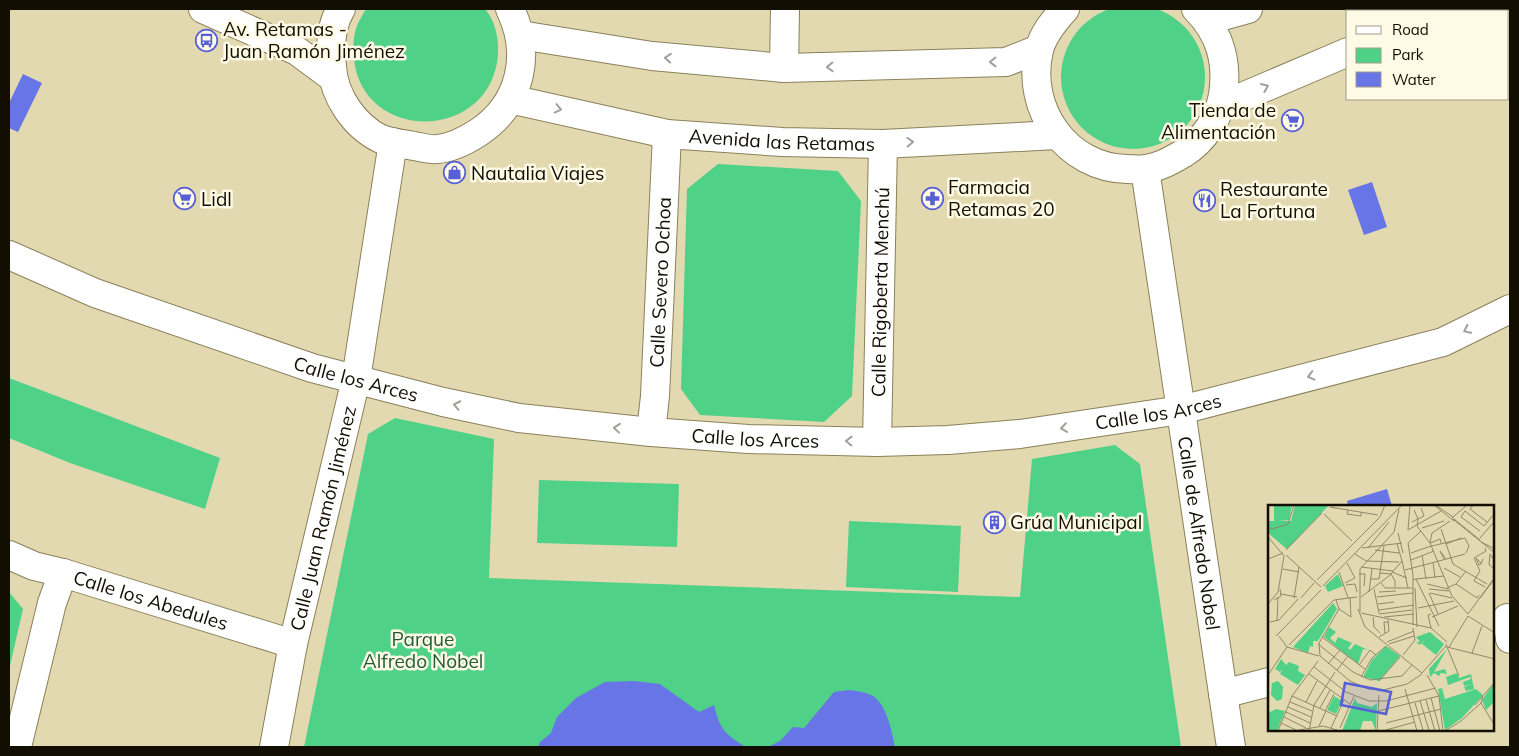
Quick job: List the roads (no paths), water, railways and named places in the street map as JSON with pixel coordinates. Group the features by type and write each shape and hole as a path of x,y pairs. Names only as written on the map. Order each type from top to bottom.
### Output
{"street":[{"path":"203,9 297,51 332,77"},
{"path":"341,9 330,46 332,77 342,102 359,123 381,138 393,142 437,149 466,140 492,123 510,99 518,79 522,57 520,36 510,9"},
{"path":"784,68 785,9"},
{"path":"1065,9 1052,24 1039,49 1036,79 1042,109 1057,135 1082,157 1112,168 1146,169 1170,162 1192,148 1209,129 1220,106 1226,77 1223,57 1221,47 1202,15 1248,9"},
{"path":"520,36 652,56 784,68 1006,62 1039,49"},
{"path":"1220,106 1346,53"},
{"name":"Avenida las Retamas","path":"510,99 667,134 782,142 884,144 1057,135"},
{"name":"Calle Severo Ochoa","path":"651,432 655,396 667,134"},
{"name":"Calle Juan Ramón Jiménez","path":"274,747 293,644 356,379 393,142"},
{"name":"Calle Rigoberta Menchú","path":"877,442 884,144"},
{"name":"Calle de Alfredo Nobel","path":"1146,169 1230,747"},
{"name":"Calle los Arces","path":"9,255 95,294 302,364 443,402 519,418 651,432 748,439 877,442 948,440 1020,434 1181,410 1442,342 1510,309"},
{"name":"Calle los Abedules","path":"9,555 34,566 63,573 293,644"},
{"path":"17,747 52,603 63,573"},
{"path":"1223,694 1268,682"}],"water":[{"path":"23,74 42,83 18,132 9,128 9,103"},
{"path":"1372,182 1387,227 1364,235 1348,190"},
{"path":"1387,489 1392,505 1348,505 1347,501"},
{"path":"634,681 660,684 699,712 714,705 724,731 746,747 538,747 540,742 551,733 557,717 576,698 605,682"},
{"path":"849,690 873,696 878,700 888,719 895,747 768,747 780,741 793,727 804,728 834,692"}],"place":[{"name":"Av. Retamas - Juan Ramón Jiménez","path":"207,40"},
{"name":"Tienda de Alimentación","path":"1292,121"},
{"name":"Nautalia Viajes","path":"455,173"},
{"name":"Farmacia Retamas 20","path":"932,198"},
{"name":"Lidl","path":"185,199"},
{"name":"Restaurante La Fortuna","path":"1204,200"},
{"name":"Grúa Municipal","path":"994,522"}],"park label":[{"name":"Parque Alfredo Nobel","path":"423,650"}]}
